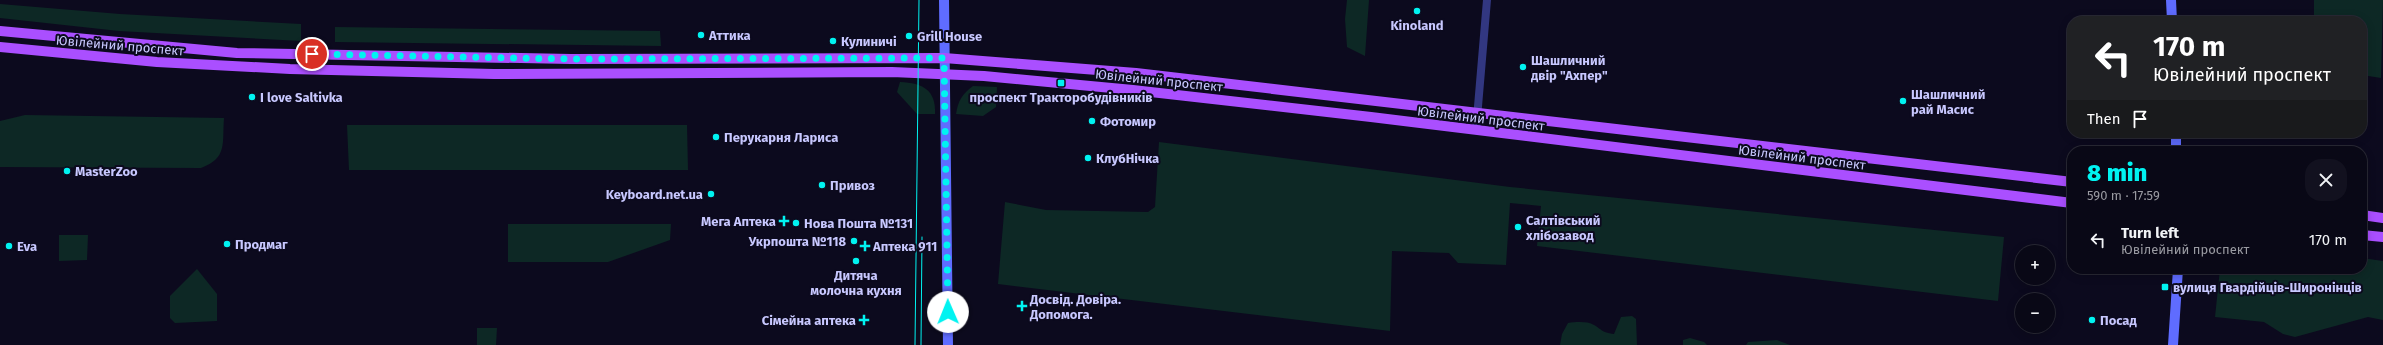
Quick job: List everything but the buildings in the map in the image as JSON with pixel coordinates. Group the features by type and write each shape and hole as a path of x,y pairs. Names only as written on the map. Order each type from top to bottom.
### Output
{"main road":[{"path":"944,0 948,345"},
{"path":"2171,0 2172,16"},
{"name":"Ювілейний проспект","path":"0,31 237,53 571,59 944,58 1136,73 2067,181"},
{"name":"Ювілейний проспект","path":"0,47 238,68 494,74 944,73 1109,87 1371,117 2067,202"},
{"path":"237,53 238,68"},
{"path":"381,56 381,71"},
{"path":"1371,117 1372,100"},
{"path":"2367,216 2383,218"},
{"path":"2367,235 2383,237"},
{"path":"2173,345 2178,274"}],"street":[{"path":"1476,130 1487,0"}],"green space":[{"path":"1347,0 1369,0 1365,56 1347,47 1345,19"},
{"path":"2314,0 2383,0 2381,78 2367,76 2367,16 2314,16"},
{"path":"0,4 120,14 301,24 301,41 119,31 0,18"},
{"path":"335,27 660,31 661,46 335,42"},
{"path":"900,82 915,84 926,89 933,99 935,114 917,114 897,92"},
{"path":"973,86 997,87 996,107 983,116 956,114 961,98"},
{"path":"25,115 224,118 222,149 216,159 210,164 201,168 0,167 0,121"},
{"path":"347,125 687,125 688,170 349,170"},
{"path":"1159,142 1510,187 2004,237 1998,301 1537,246 1541,206 1510,203 1506,265 1458,263 1449,253 1392,251 1390,331 998,284 1005,202 1046,210 1148,212 1155,207"},
{"path":"508,224 671,224 670,240 608,262 508,262"},
{"path":"59,235 88,235 87,260 59,261"},
{"path":"2367,259 2383,261 2383,320 2368,317 2295,337 2283,334 2264,322 2215,317 2219,274 2367,274"},
{"path":"197,269 217,294 217,321 175,323 170,318 170,296"},
{"path":"1632,316 1636,319 1637,345 1560,345 1562,334 1568,323 1588,323 1605,332 1614,334 1621,317"},
{"path":"477,328 497,328 496,345 477,345"},
{"path":"1690,338 1704,342 1707,345 1683,345 1683,340"},
{"path":"1777,340 1790,345 1746,345 1748,342"}],"tram line":[{"path":"915,345 919,0"},
{"path":"921,345 922,237"}],"place":[{"name":"Kinoland","path":"1417,11"},
{"name":"Аттика","path":"701,35"},
{"name":"Grill House","path":"909,36"},
{"name":"Кулиничі","path":"833,41"},
{"name":"Шашличний двір \"Ахпер\"","path":"1523,67"},
{"name":"проспект Тракторобудівників","path":"1061,83"},
{"name":"I love Saltivka","path":"252,97"},
{"name":"Шашличний рай Масис","path":"1903,101"},
{"name":"Фотомир","path":"1092,121"},
{"name":"Перукарня Лариса","path":"716,137"},
{"name":"КлубНічка","path":"1088,158"},
{"name":"MasterZoo","path":"67,171"},
{"name":"Привоз","path":"822,185"},
{"name":"Keyboard.net.ua","path":"711,194"},
{"name":"Мега Аптека","path":"784,221"},
{"name":"Нова Пошта №131","path":"796,223"},
{"name":"Салтівський хлібозавод","path":"1518,227"},
{"name":"Укрпошта №118","path":"854,241"},
{"name":"Продмаг","path":"227,244"},
{"name":"Eva","path":"9,246"},
{"name":"Аптека 911","path":"865,246"},
{"name":"Дитяча молочна кухня","path":"856,261"},
{"name":"вулиця Гвардійців-Широнінців","path":"2165,287"},
{"name":"Досвід. Довіра. Допомога.","path":"1022,306"},
{"name":"Сімейна аптека","path":"864,320"},
{"name":"Посад","path":"2092,320"}],"route":[{"path":"312,54 571,59 860,57 944,58 948,312"}]}
